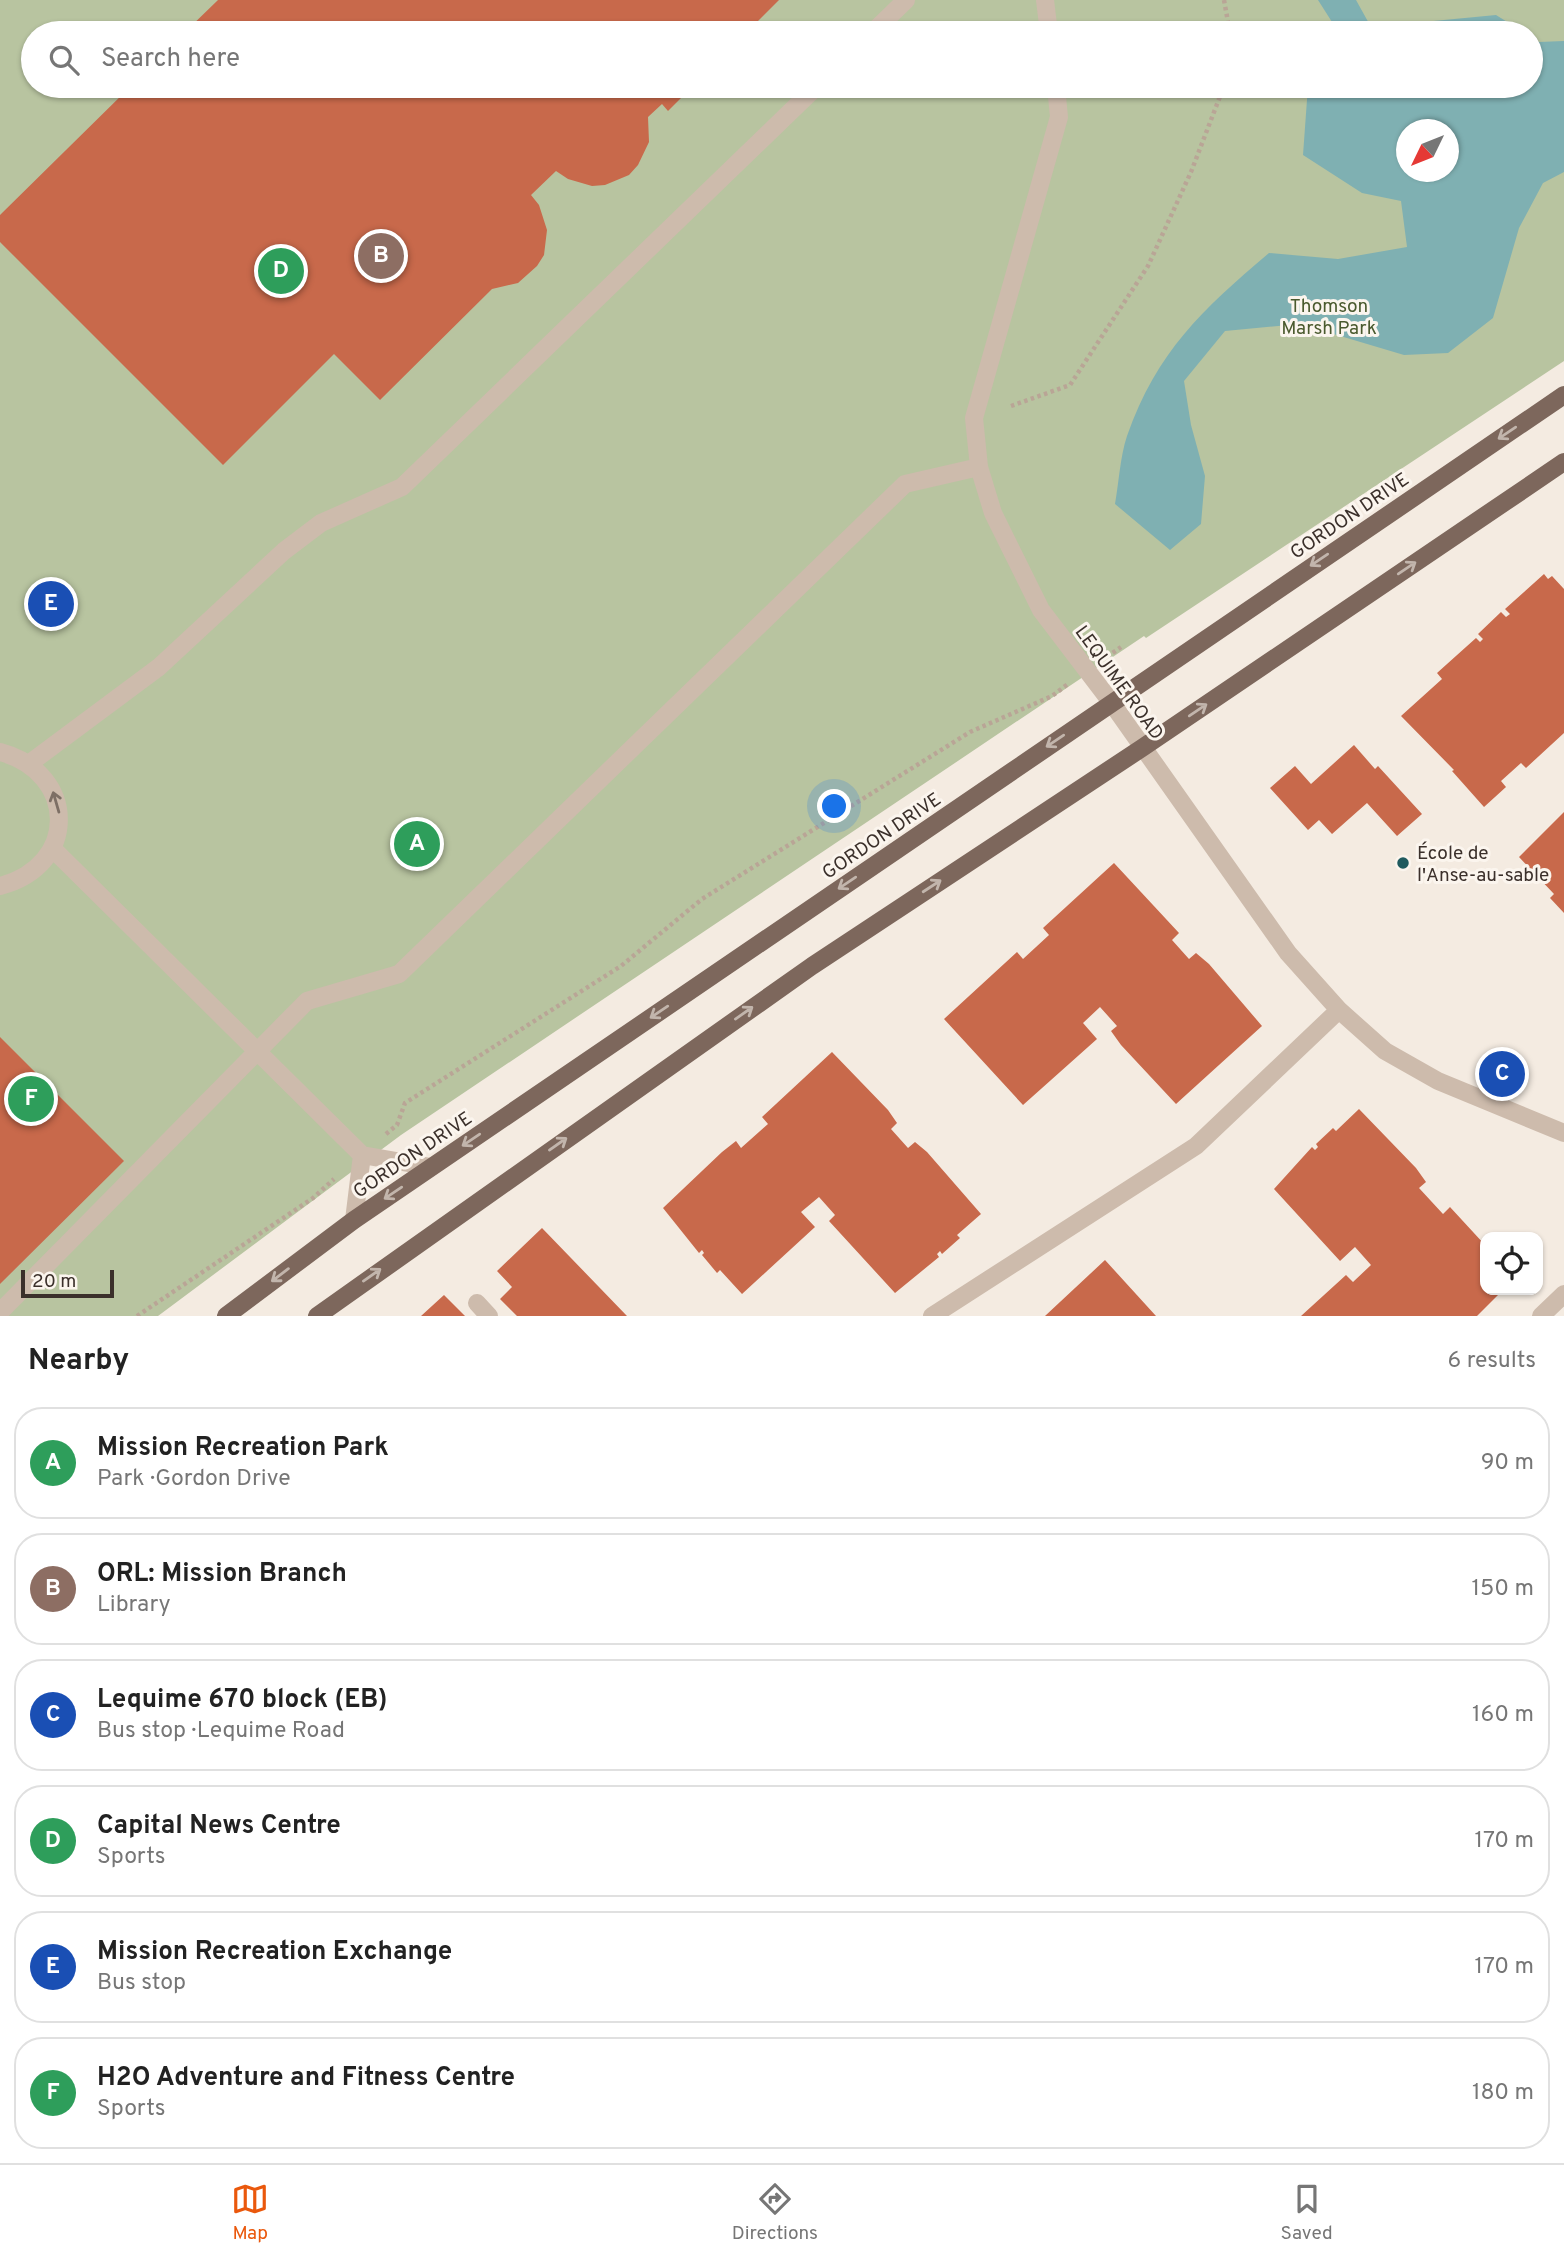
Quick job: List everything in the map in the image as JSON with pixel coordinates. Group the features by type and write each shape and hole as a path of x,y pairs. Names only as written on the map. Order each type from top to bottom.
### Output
{"main road":[{"name":"GORDON DRIVE","path":"226,1316 354,1220 1564,395"},
{"path":"317,1316 812,966 1142,748 1564,463"}],"street":[{"path":"884,21 906,0"},
{"path":"1045,0 1048,21"},
{"path":"30,763 159,667 284,551 321,523 401,487 805,98"},
{"name":"LEQUIME ROAD","path":"1057,98 1059,117 974,418 979,467 993,513 1041,610 1111,702 1280,943 1339,1010 1385,1051 1428,1075 1564,1133"},
{"path":"0,1312 255,1050 307,1001 399,974 905,484 979,467"},
{"path":"0,752 30,763 51,786 60,811 58,834 53,849 32,874 0,886"},
{"path":"53,849 362,1156 431,1167"},
{"path":"932,1316 1196,1146 1339,1010"},
{"path":"354,1220 362,1156"},
{"path":"1541,1316 1564,1294"}],"path":[{"path":"1224,0 1228,21"},
{"path":"1011,407 1070,385 1148,265 1191,172 1219,98"},
{"path":"137,1316 313,1198 397,1125 405,1103 621,966 702,899 970,732 1052,696 1121,647"}],"green space":[{"name":"Thomson Marsh Park","path":"0,0 1564,0 1564,361 1146,638 1144,636 401,1135 158,1316 0,1316"}],"water":[{"path":"1318,0 1356,0 1368,21 1331,21"},
{"path":"1496,15 1506,21 1434,21"},
{"path":"1564,41 1564,172 1543,183 1519,228 1493,318 1448,353 1404,355 1300,324 1225,331 1184,381 1191,425 1205,476 1201,524 1170,550 1115,504 1127,436 1153,379 1184,334 1203,313 1269,253 1338,259 1407,247 1401,201 1362,193 1303,155 1307,98 1543,98 1543,42"}],"building":[{"path":"218,0 779,0 758,21 196,21"},
{"path":"119,98 681,98 668,111 662,104 648,117 649,142 638,165 629,175 605,185 592,186 568,179 556,171 531,195 539,205 547,230 544,255 537,266 518,283 492,289 380,400 334,354 223,465 0,242 0,215"},
{"path":"1544,574 1548,579 1552,576 1564,589 1564,733 1526,768 1521,763 1501,781 1506,787 1484,807 1452,771 1454,770 1401,716 1442,679 1437,673 1476,638 1480,642 1483,639 1478,634 1501,612 1506,617 1510,614 1505,609"},
{"path":"1354,745 1375,769 1378,766 1422,814 1397,836 1367,803 1332,834 1319,820 1308,830 1270,788 1295,766 1311,784"},
{"path":"1564,812 1564,913 1550,898 1554,894 1519,857"},
{"path":"1114,863 1179,933 1172,940 1189,959 1196,953 1209,964 1262,1026 1176,1104 1121,1045 1111,1031 1117,1026 1100,1007 1083,1023 1097,1039 1023,1105 944,1019 1017,952 1023,959 1049,935 1043,928"},
{"path":"0,1037 124,1161 0,1284"},
{"path":"832,1052 888,1110 897,1123 891,1129 908,1148 915,1142 927,1152 981,1214 957,1235 960,1238 942,1254 940,1251 937,1254 939,1257 895,1293 829,1221 835,1215 819,1197 801,1212 815,1227 742,1294 720,1270 717,1273 702,1255 702,1250 699,1253 663,1208 722,1152 736,1141 741,1148 768,1124 762,1117"},
{"path":"1359,1109 1416,1168 1426,1182 1419,1188 1443,1214 1450,1207 1480,1240 1480,1295 1498,1295 1477,1316 1301,1316 1346,1275 1353,1282 1371,1265 1355,1247 1340,1261 1274,1189 1312,1147 1315,1150 1318,1147 1316,1144 1333,1128 1336,1131"},
{"path":"542,1228 627,1316 517,1316 500,1299 512,1287 497,1271"},
{"path":"1105,1260 1156,1316 1045,1316"},
{"path":"444,1295 465,1316 421,1316"}],"place":[{"name":"ORL: Mission Branch","path":"381,256"},
{"name":"Capital News Centre","path":"281,271"},
{"name":"Mission Recreation Exchange","path":"51,604"},
{"name":"Mission Recreation Park","path":"417,844"},
{"name":"École de l'Anse-au-sable","path":"1403,863"},
{"name":"Lequime 670 block (EB)","path":"1502,1074"},
{"name":"H2O Adventure and Fitness Centre","path":"31,1099"}]}
